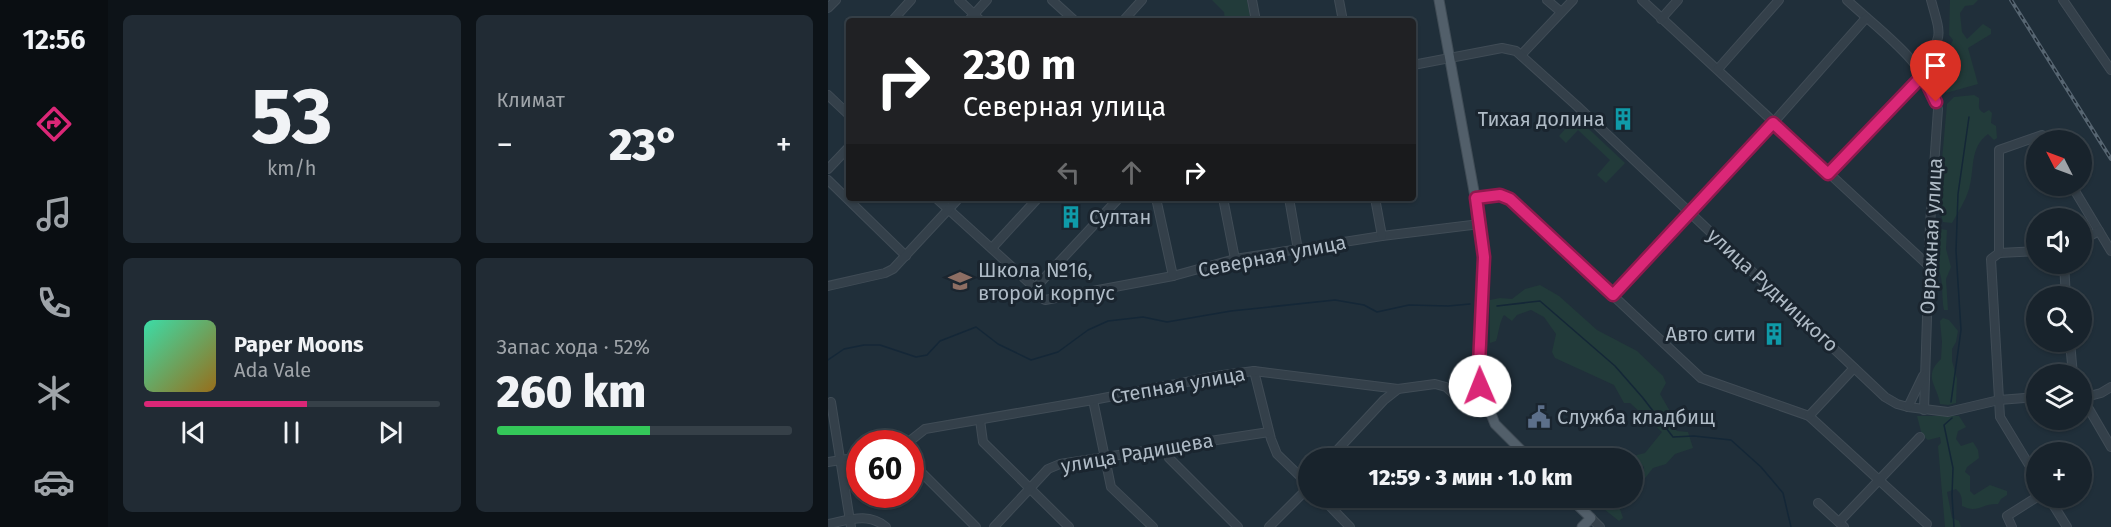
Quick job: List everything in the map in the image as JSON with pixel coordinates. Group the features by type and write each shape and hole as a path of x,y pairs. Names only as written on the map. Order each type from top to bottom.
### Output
{"main road":[{"path":"1442,1 1484,257 1480,386 1486,405 1496,424 1519,448"},
{"path":"1580,508 1591,518 1582,527"}],"street":[{"path":"828,8 836,0"},
{"path":"894,18 911,0"},
{"path":"959,0 978,18"},
{"path":"971,18 987,0"},
{"path":"1052,0 1072,18"},
{"path":"1126,18 1142,0"},
{"path":"1252,0 1255,18"},
{"path":"1339,0 1342,18"},
{"path":"1547,0 1561,12"},
{"path":"1416,64 1502,48 1516,51 1521,55 1573,0"},
{"path":"1642,0 1929,266"},
{"path":"1661,19 1678,0"},
{"path":"1718,69 1779,0"},
{"path":"1847,0 1922,72"},
{"path":"1828,174 1922,72 1939,42 1939,30 1931,0"},
{"path":"2063,0 2111,70"},
{"path":"1613,295 1773,123 1866,18"},
{"name":"улица Рудницкого","path":"1521,55 1885,397 1908,407 1948,412 1999,400 2026,398"},
{"name":"Овражная улица","path":"1922,72 1934,94 1938,109 1924,410"},
{"path":"828,95 846,112"},
{"path":"1999,253 1999,150 2026,143"},
{"path":"828,169 846,150"},
{"path":"828,180 846,198"},
{"path":"1476,198 1500,195 1510,199 1701,378 1809,416 1927,524"},
{"path":"2078,196 2111,251"},
{"path":"850,201 906,256"},
{"path":"939,201 1035,288 1116,201"},
{"path":"828,286 885,273 893,269 956,201"},
{"path":"992,248 1035,201"},
{"path":"1157,201 1173,276"},
{"path":"1224,201 1235,259"},
{"path":"1290,201 1298,250"},
{"path":"1376,201 1382,236"},
{"name":"Северная улица","path":"1035,288 1038,296 1045,300 1173,276 1235,259 1382,236 1480,224"},
{"path":"2092,235 2099,231"},
{"path":"2026,252 1999,253 1991,259 2000,417 2026,460"},
{"path":"1809,416 1854,368"},
{"path":"1254,371 1269,432 1277,454 1298,476"},
{"name":"Степная улица","path":"923,430 1254,371 1398,389 1435,384 1446,387 1463,402 1486,405"},
{"name":"Овражная улица","path":"1908,407 1925,372"},
{"path":"2092,396 2111,387"},
{"path":"1339,448 1384,400 1398,389"},
{"path":"1093,400 1111,487 1153,527"},
{"path":"831,402 850,524"},
{"path":"2092,414 2111,447"},
{"path":"980,420 983,442 1069,527"},
{"name":"улица Радищева","path":"994,527 1048,469 1060,464 1269,432"},
{"path":"1818,503 1841,525 1920,436"},
{"path":"1166,448 1169,458 1238,527"},
{"path":"828,462 846,459"},
{"path":"924,475 976,527"},
{"path":"1269,527 1298,497"},
{"path":"2012,527 2007,516 2026,504"},
{"path":"1332,508 1350,527"},
{"path":"2055,508 2067,527"},
{"path":"828,524 850,524 868,518 875,519 886,527"},
{"path":"1591,518 1600,527"}],"green space":[{"path":"1212,0 1247,0 1250,18 1225,18 1224,12"},
{"path":"1950,0 1978,0 1973,5 1965,6 1960,13 1962,32 1967,39 1983,24 1991,29 1991,34 1968,48 1978,84 1946,93 1944,58 1953,40 1949,35"},
{"path":"1974,95 1979,98 1980,110 1984,113 1989,110 1992,113 1991,123 1996,126 1997,138 1994,140 1988,134 1978,146 1966,198 1952,223 1943,222 1938,204 1947,104 1954,97"},
{"path":"1576,117 1625,163 1606,183 1597,175 1610,160 1578,130 1566,143 1559,136"},
{"path":"1941,229 1947,230 1946,249 1951,267 1946,279 1948,310 1944,310 1938,268"},
{"path":"1540,285 1559,296 1597,330 1637,351 1663,376 1666,383 1660,394 1671,413 1667,420 1677,431 1688,432 1693,448 1675,454 1666,464 1653,468 1643,481 1643,454 1662,432 1630,403 1624,403 1614,385 1555,358 1552,352 1556,334 1544,317 1531,310 1517,315 1512,321 1504,315 1496,341 1490,343 1490,300 1512,299 1525,289"},
{"path":"1943,318 1949,320 1958,331 1952,349 1952,361 1957,379 1956,403 1948,405 1940,404 1932,376 1935,365 1941,359 1940,321"},
{"path":"1917,416 1959,416 1966,427 1958,431 1956,439 1961,446 1973,442 1978,450 1979,458 1967,467 1965,472 1970,476 1970,491 1974,495 1990,485 2007,491 2007,495 1998,504 1972,509 1962,506 1961,497 1956,489 1947,492 1952,518 1959,521 1961,527 1945,527 1938,446 1941,443 1940,437 1928,440 1922,435"},
{"path":"1603,508 1620,508 1623,518 1619,521"}],"waterway":[{"path":"1951,402 1961,330 1956,251 1958,194 1969,117"},
{"path":"828,360 844,349 864,345 880,345 916,357 927,355 940,341 976,327 998,344 1031,360 1058,352 1088,330 1108,321 1143,317 1167,322 1231,311 1335,300 1364,305 1377,312 1409,305 1470,304"},
{"path":"1497,306 1540,301 1615,366 1673,437 1694,436 1731,440 1761,467 1783,493 1791,527"},
{"path":"1952,418 1944,425 1953,468 1954,527"}],"railway":[{"path":"2011,0 2111,159"}],"place":[{"name":"Тихая долина","path":"1623,119"},
{"name":"Султан","path":"1071,217"},
{"name":"Школа №16, второй корпус","path":"960,281"},
{"name":"Авто сити","path":"1774,334"},
{"name":"Служба кладбищ","path":"1539,417"}],"route":[{"path":"1480,386 1484,257 1476,198 1500,195 1510,199 1613,295 1773,123 1828,174 1923,75 1936,102"}]}
